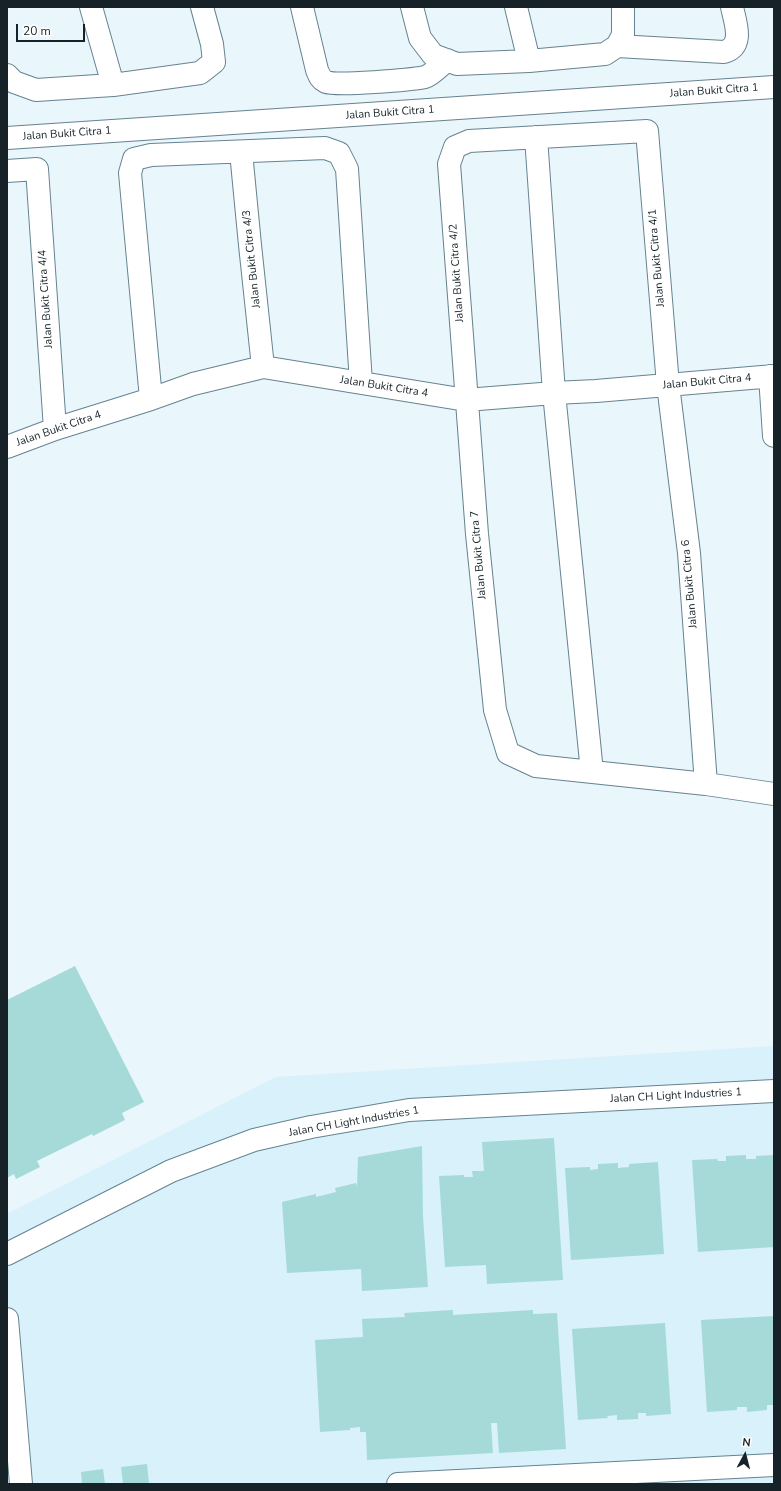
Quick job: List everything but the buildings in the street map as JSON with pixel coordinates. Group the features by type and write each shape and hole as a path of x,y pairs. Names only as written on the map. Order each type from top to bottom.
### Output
{"street":[{"path":"90,7 113,85"},
{"path":"9,81 36,90 113,85 200,72 214,62 212,44 202,7"},
{"path":"302,7 317,70 320,78 326,82 337,83 394,80 427,76 447,60"},
{"path":"412,7 420,38 433,55 457,64 529,61 606,54 617,46 623,35 623,7"},
{"path":"516,7 529,61"},
{"path":"617,46 724,52 731,50 735,45 738,33 732,7"},
{"name":"Jalan Bukit Citra 1","path":"7,138 774,87"},
{"name":"Jalan Bukit Citra 4/1","path":"536,137 647,131 668,385"},
{"path":"536,137 554,393 592,772"},
{"name":"Jalan Bukit Citra 4/2","path":"466,400 449,164 455,147 469,141 536,137"},
{"path":"151,399 130,174 134,159 151,155 325,148 339,153 347,169 361,383"},
{"name":"Jalan Bukit Citra 4/3","path":"242,152 263,367"},
{"name":"Jalan Bukit Citra 4/4","path":"7,171 36,169 55,429"},
{"name":"Jalan Bukit Citra 4","path":"7,447 55,429 151,399 193,384 263,367 466,400 772,376"},
{"path":"772,376 774,436"},
{"name":"Jalan Bukit Citra 6","path":"668,385 688,553 706,784"},
{"name":"Jalan Bukit Citra 7","path":"466,400 477,534 495,710 508,753 536,766 706,784 774,794"},
{"name":"Jalan CH Light Industries 1","path":"7,1254 170,1171 254,1140 311,1127 409,1110 774,1091"},
{"path":"7,1319 21,1484"},
{"path":"398,1484 632,1478 774,1465"}],"shaded area":[{"path":"774,1046 774,1484 7,1484 7,1214 276,1077"}]}
